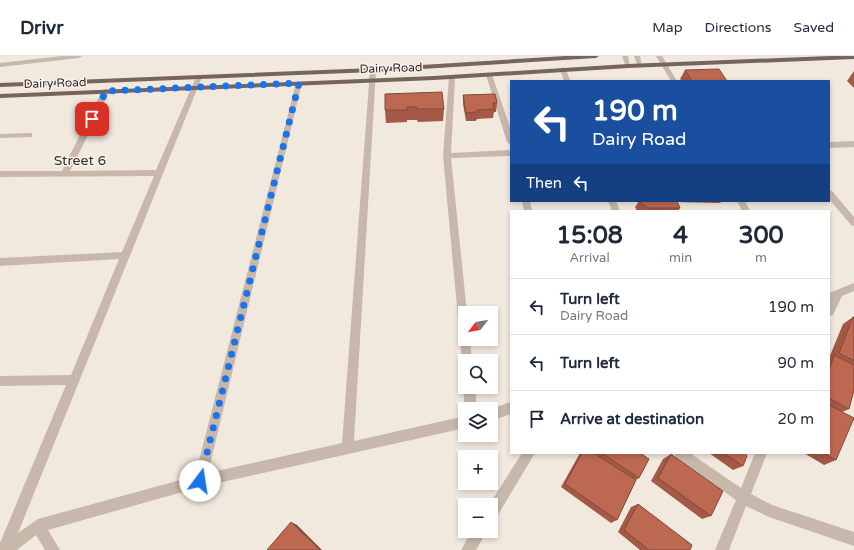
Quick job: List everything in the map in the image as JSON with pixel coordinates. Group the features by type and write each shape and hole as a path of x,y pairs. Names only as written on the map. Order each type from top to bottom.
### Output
{"main road":[{"name":"Dairy Road","path":"0,85 373,70 596,56"},
{"name":"Dairy Road","path":"0,96 489,75 563,69 854,57"}],"street":[{"path":"0,65 79,56"},
{"path":"625,56 628,66"},
{"path":"637,56 640,66"},
{"path":"659,56 673,80"},
{"path":"563,69 568,80"},
{"path":"348,448 373,70"},
{"path":"489,75 510,139"},
{"path":"452,76 447,156 466,354"},
{"path":"5,550 199,78"},
{"path":"200,481 299,83"},
{"path":"66,173 106,91"},
{"path":"0,136 29,135"},
{"path":"830,145 854,144"},
{"path":"447,156 510,153"},
{"name":"Street 6","path":"0,174 159,173"},
{"path":"830,194 854,223"},
{"path":"0,262 126,256"},
{"path":"830,308 833,296 854,287"},
{"path":"0,381 75,380"},
{"path":"498,412 510,408"},
{"path":"5,550 38,526 200,481 458,424"},
{"path":"498,502 528,454"},
{"path":"681,454 743,497 769,511 854,538"},
{"path":"722,550 761,454"},
{"path":"38,526 53,550"},
{"path":"468,550 476,538"}],"building":[{"path":"719,69 726,80 691,80 685,70"},
{"path":"442,92 444,109 417,109 417,107 407,107 407,110 385,110 385,94"},
{"path":"495,94 497,103 493,103 494,109 477,110 477,112 466,113 463,95"},
{"path":"641,202 677,202 680,208 647,208 646,206 642,205"},
{"path":"854,317 854,361 839,353"},
{"path":"834,355 854,365 854,390 849,409 830,399 830,368"},
{"path":"830,406 854,418 836,460 825,454 830,454"},
{"path":"581,454 596,454 636,480 617,520 565,484"},
{"path":"603,454 642,454 649,459 639,478"},
{"path":"671,454 723,491 711,516 658,478"},
{"path":"725,454 746,454 747,456 743,466"},
{"path":"638,504 692,545 690,550 649,550 624,530"},
{"path":"291,522 320,550 267,550"}],"route":[{"path":"92,119 106,91 299,83 200,481"}]}
